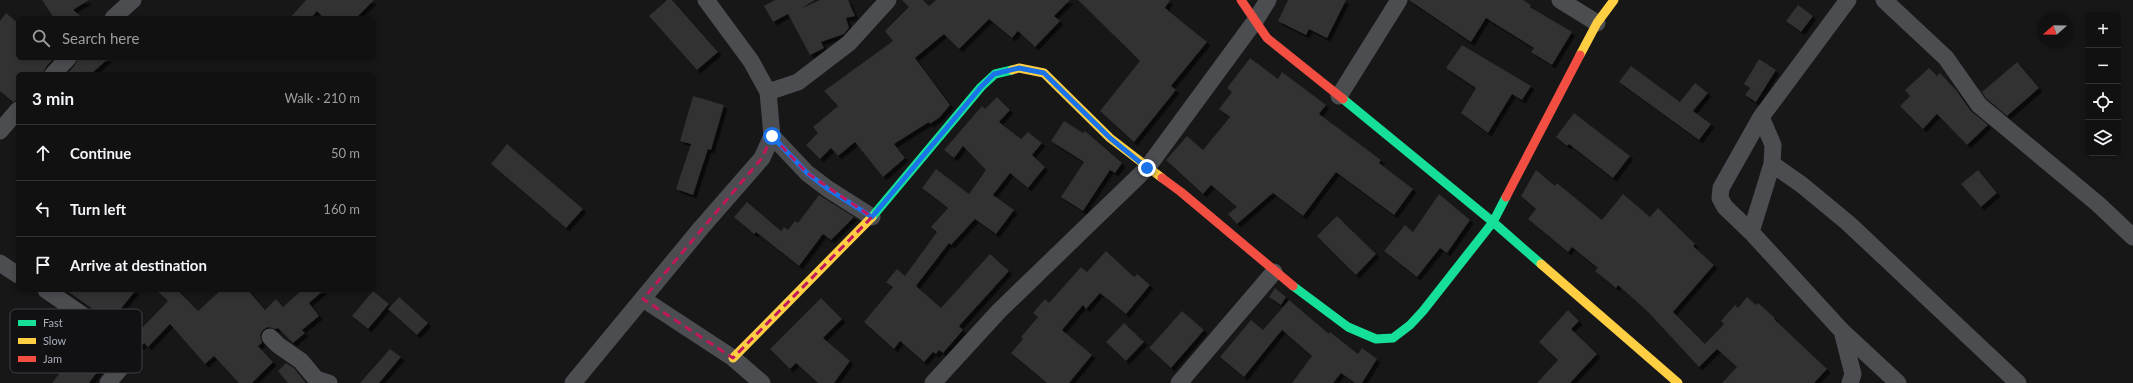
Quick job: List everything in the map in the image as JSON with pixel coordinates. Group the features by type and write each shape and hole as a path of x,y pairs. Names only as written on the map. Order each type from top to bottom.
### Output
{"street":[{"path":"115,16 133,0"},
{"path":"573,383 762,158 772,136 768,92 751,61 706,0"},
{"path":"768,92 798,82 849,43 888,0"},
{"path":"1241,0 1267,38 1493,222 1678,383"},
{"path":"933,383 999,311 1147,168 1255,21 1268,0"},
{"path":"1339,96 1400,0"},
{"path":"1560,0 1597,23"},
{"path":"733,358 872,217 981,87 994,74 1019,68 1044,73 1110,138 1147,168 1181,192 1274,272 1348,327 1376,339 1394,338 1410,326 1423,311 1493,222 1597,23 1614,0"},
{"path":"1848,0 1761,117 1721,188 1720,198 1725,207 1751,232 1842,331 1898,383"},
{"path":"1884,0 1946,58 1979,105 2098,204 2133,237"},
{"path":"55,72 66,60"},
{"path":"0,131 16,112"},
{"path":"1751,232 1772,164 1773,145 1761,117"},
{"path":"772,136 807,173 828,189 872,217"},
{"path":"1772,164 1802,185 1848,223 2018,383"},
{"path":"0,263 16,274"},
{"path":"1179,383 1274,272"},
{"path":"49,292 74,309"},
{"path":"643,299 733,358 762,383"},
{"path":"1842,331 1853,374 1850,383"},
{"path":"270,337 278,345 301,361 316,379 329,383"},
{"path":"108,383 116,373"}],"highlighted area":[{"path":"772,136 807,173 872,217 733,358 643,299 762,158"}],"building":[{"path":"42,0 89,0 73,10 80,16 53,16"},
{"path":"306,0 374,0 358,16 322,16 317,11 313,16 292,16"},
{"path":"667,0 672,0 718,52 697,70 649,16"},
{"path":"775,0 815,0 802,8 820,0 848,0 855,16 846,18 849,28 844,34 821,42 824,48 810,55 788,14 773,22 764,6"},
{"path":"902,0 923,0 929,6 936,0 1070,0 1054,16 1060,21 1035,47 1018,31 1012,38 989,19 959,49 944,34 915,58 950,105 940,117 930,124 929,122 894,144 905,158 883,177 855,142 838,156 831,148 820,159 806,145 818,133 813,127 838,106 824,91 893,41 885,31 909,7"},
{"path":"1078,0 1170,0 1165,8 1207,42 1171,86 1176,90 1134,142 1100,111 1140,61"},
{"path":"1288,0 1346,0 1327,38 1309,29 1306,35 1278,21"},
{"path":"1409,0 1523,0 1531,5 1530,7 1572,32 1552,65 1531,52 1534,48 1486,18 1471,42"},
{"path":"1798,5 1813,16 1801,32 1786,21"},
{"path":"6,13 16,21 16,60 52,60 44,72 16,72 16,101 13,102 0,91 0,21"},
{"path":"1462,45 1531,86 1522,100 1512,94 1488,133 1461,113 1476,88 1446,68"},
{"path":"1250,58 1278,79 1282,72 1326,105 1319,114 1381,160 1379,163 1413,189 1394,215 1336,172 1303,216 1273,193 1237,224 1228,214 1237,207 1211,185 1203,194 1166,160 1187,136 1203,150 1230,117 1219,109 1232,92 1227,88"},
{"path":"1759,59 1776,70 1756,102 1745,95 1750,88 1744,84"},
{"path":"77,60 107,60 93,72 69,72"},
{"path":"2017,62 2039,88 2007,116 1986,98 1982,92"},
{"path":"1631,66 1680,102 1695,83 1708,93 1693,111 1711,124 1699,140 1619,82"},
{"path":"1929,68 1937,76 1940,73 1956,90 1971,111 1988,125 1967,145 1937,114 1923,129 1900,106 1910,96 1905,90"},
{"path":"693,96 724,105 711,150 708,149 693,195 676,189 691,144 680,141"},
{"path":"997,97 1010,110 999,122 1021,139 1028,132 1042,143 1032,155 1045,167 1028,188 1010,173 993,195 1014,210 996,234 975,219 951,245 949,243 916,286 941,308 990,254 1009,271 959,326 963,330 943,353 939,350 936,354 933,352 924,362 900,341 894,349 864,322 893,287 886,282 897,269 905,276 937,232 931,227 948,208 922,188 936,169 969,194 986,170 963,146 954,158 944,150 982,106 985,109"},
{"path":"1574,113 1630,156 1613,178 1569,144 1567,146 1556,137"},
{"path":"1064,121 1083,133 1085,131 1122,163 1115,173 1110,170 1083,211 1061,197 1084,162 1051,141"},
{"path":"507,144 583,209 566,228 491,164"},
{"path":"1536,170 1555,186 1557,183 1602,220 1623,194 1650,217 1658,208 1695,244 1693,246 1714,265 1673,312 1705,344 1724,324 1721,321 1735,305 1738,308 1747,297 1756,305 1758,303 1775,318 1774,319 1827,369 1814,383 1722,383 1737,367 1717,349 1699,367 1649,313 1618,285 1616,288 1595,271 1598,268 1572,247 1568,252 1528,219 1536,209 1521,196"},
{"path":"1978,170 1997,193 1981,207 1961,184"},
{"path":"1439,194 1470,220 1447,253 1440,248 1417,277 1384,251 1405,225 1413,232"},
{"path":"819,195 854,217 831,240 823,234 799,266 756,232 754,234 734,217 747,202 781,231 784,227 788,230 795,221 798,223"},
{"path":"1337,216 1376,254 1356,275 1317,236"},
{"path":"1106,251 1134,277 1137,274 1150,285 1126,314 1100,293 1086,309 1083,305 1062,330 1092,355 1069,383 1047,383 1011,353 1023,339 1021,337 1038,317 1033,313 1045,299 1049,303 1081,267 1087,272"},
{"path":"1275,288 1286,297 1281,305 1269,297"},
{"path":"69,292 134,292 121,309 93,309"},
{"path":"158,292 179,292 198,311 219,292 250,292 265,310 276,299 283,307 300,292 322,292 309,303 319,316 302,330 305,333 293,343 278,328 268,327 263,330 260,335 262,343 258,346 273,362 252,383 239,383 214,356 205,364 170,324 148,347 144,343 142,345 142,328 168,301"},
{"path":"372,292 374,292 389,304 368,329 352,316"},
{"path":"399,297 428,323 417,335 388,309"},
{"path":"821,298 842,319 823,338 850,361 834,383 818,383 796,363 790,369 770,349"},
{"path":"1289,300 1329,334 1330,332 1358,354 1362,348 1377,359 1362,383 1355,383 1341,373 1333,383 1292,383 1312,356 1282,330 1244,377 1220,357 1251,320 1263,330"},
{"path":"1568,310 1579,321 1571,329 1597,354 1570,383 1537,383 1558,360 1539,342"},
{"path":"1182,311 1204,330 1171,368 1149,348"},
{"path":"1124,323 1144,342 1126,361 1106,342"},
{"path":"390,349 401,357 379,383 360,383"},
{"path":"286,363 294,368 306,383 288,383 278,371"},
{"path":"60,373 97,373 89,383 52,383"}],"traffic: fast":[{"path":"872,217 981,87 995,74 1012,70"},
{"path":"1343,99 1493,222 1541,264"},
{"path":"1293,286 1348,327 1376,339 1393,338 1410,325 1423,311 1493,222 1506,197"}],"traffic: slow":[{"path":"1580,55 1597,23 1614,0"},
{"path":"1012,70 1019,68 1044,73 1110,138 1162,178"},
{"path":"733,358 872,217"},
{"path":"1541,264 1678,383"}],"traffic: jam":[{"path":"1241,0 1267,38 1343,99"},
{"path":"1506,197 1580,55"},
{"path":"1162,178 1181,192 1293,286"}],"route":[{"path":"772,136 807,173 828,189 872,217 981,87 994,74 1019,68 1044,73 1110,138 1147,168"}]}
